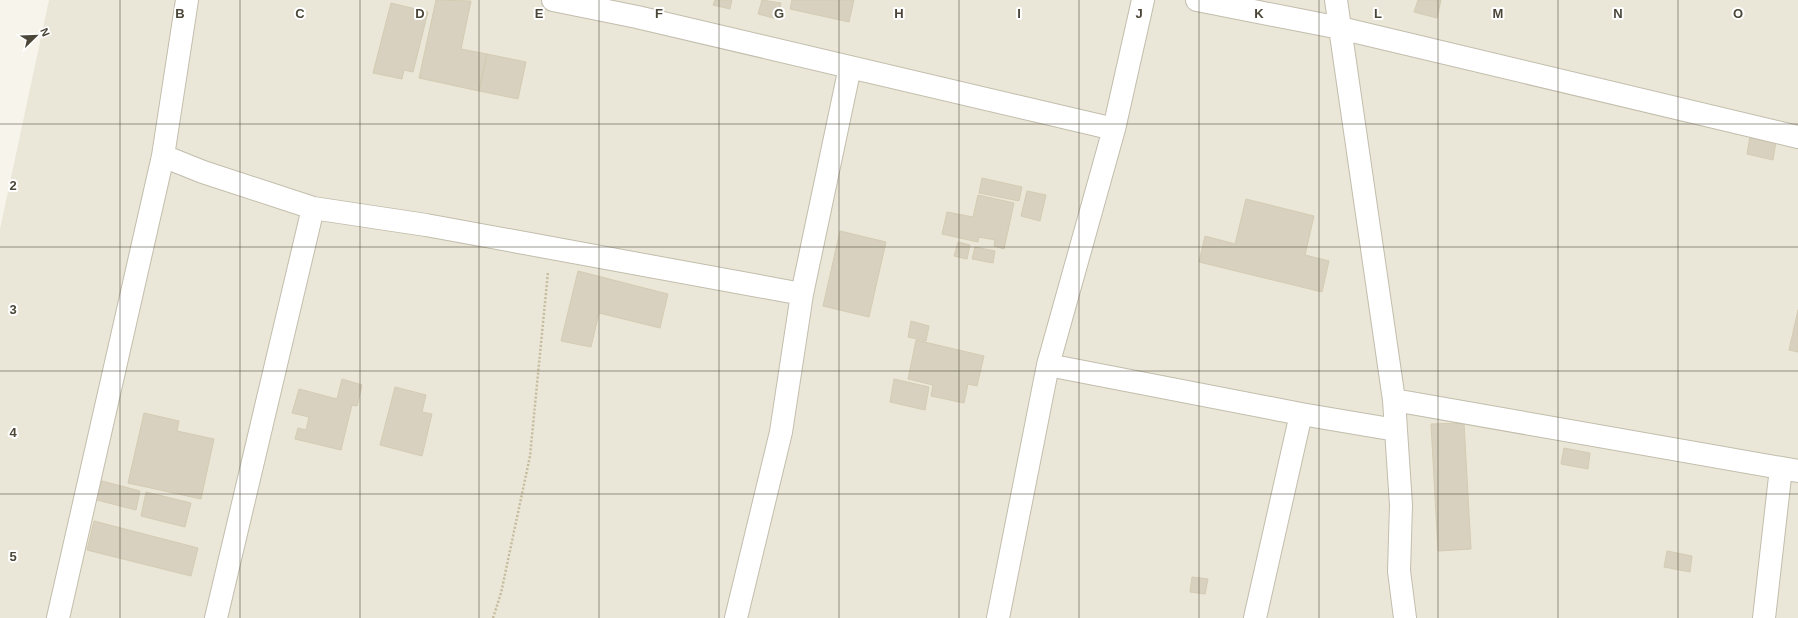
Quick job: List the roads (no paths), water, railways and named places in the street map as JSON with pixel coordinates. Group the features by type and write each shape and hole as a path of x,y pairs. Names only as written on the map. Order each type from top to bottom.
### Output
{"street":[{"path":"58,618 163,156 187,0"},
{"path":"553,0 637,17 1114,129"},
{"path":"998,618 1048,365 1114,129 1143,0"},
{"path":"1197,0 1340,28 1798,137"},
{"path":"1336,0 1394,400 1401,505 1399,570 1405,618"},
{"path":"736,618 782,432 802,294 850,67"},
{"path":"163,156 203,172 313,208 426,225 802,294"},
{"path":"216,618 313,208"},
{"path":"1048,365 1301,414 1396,430"},
{"path":"1394,400 1789,469 1764,618"},
{"path":"1255,618 1301,414"}]}
